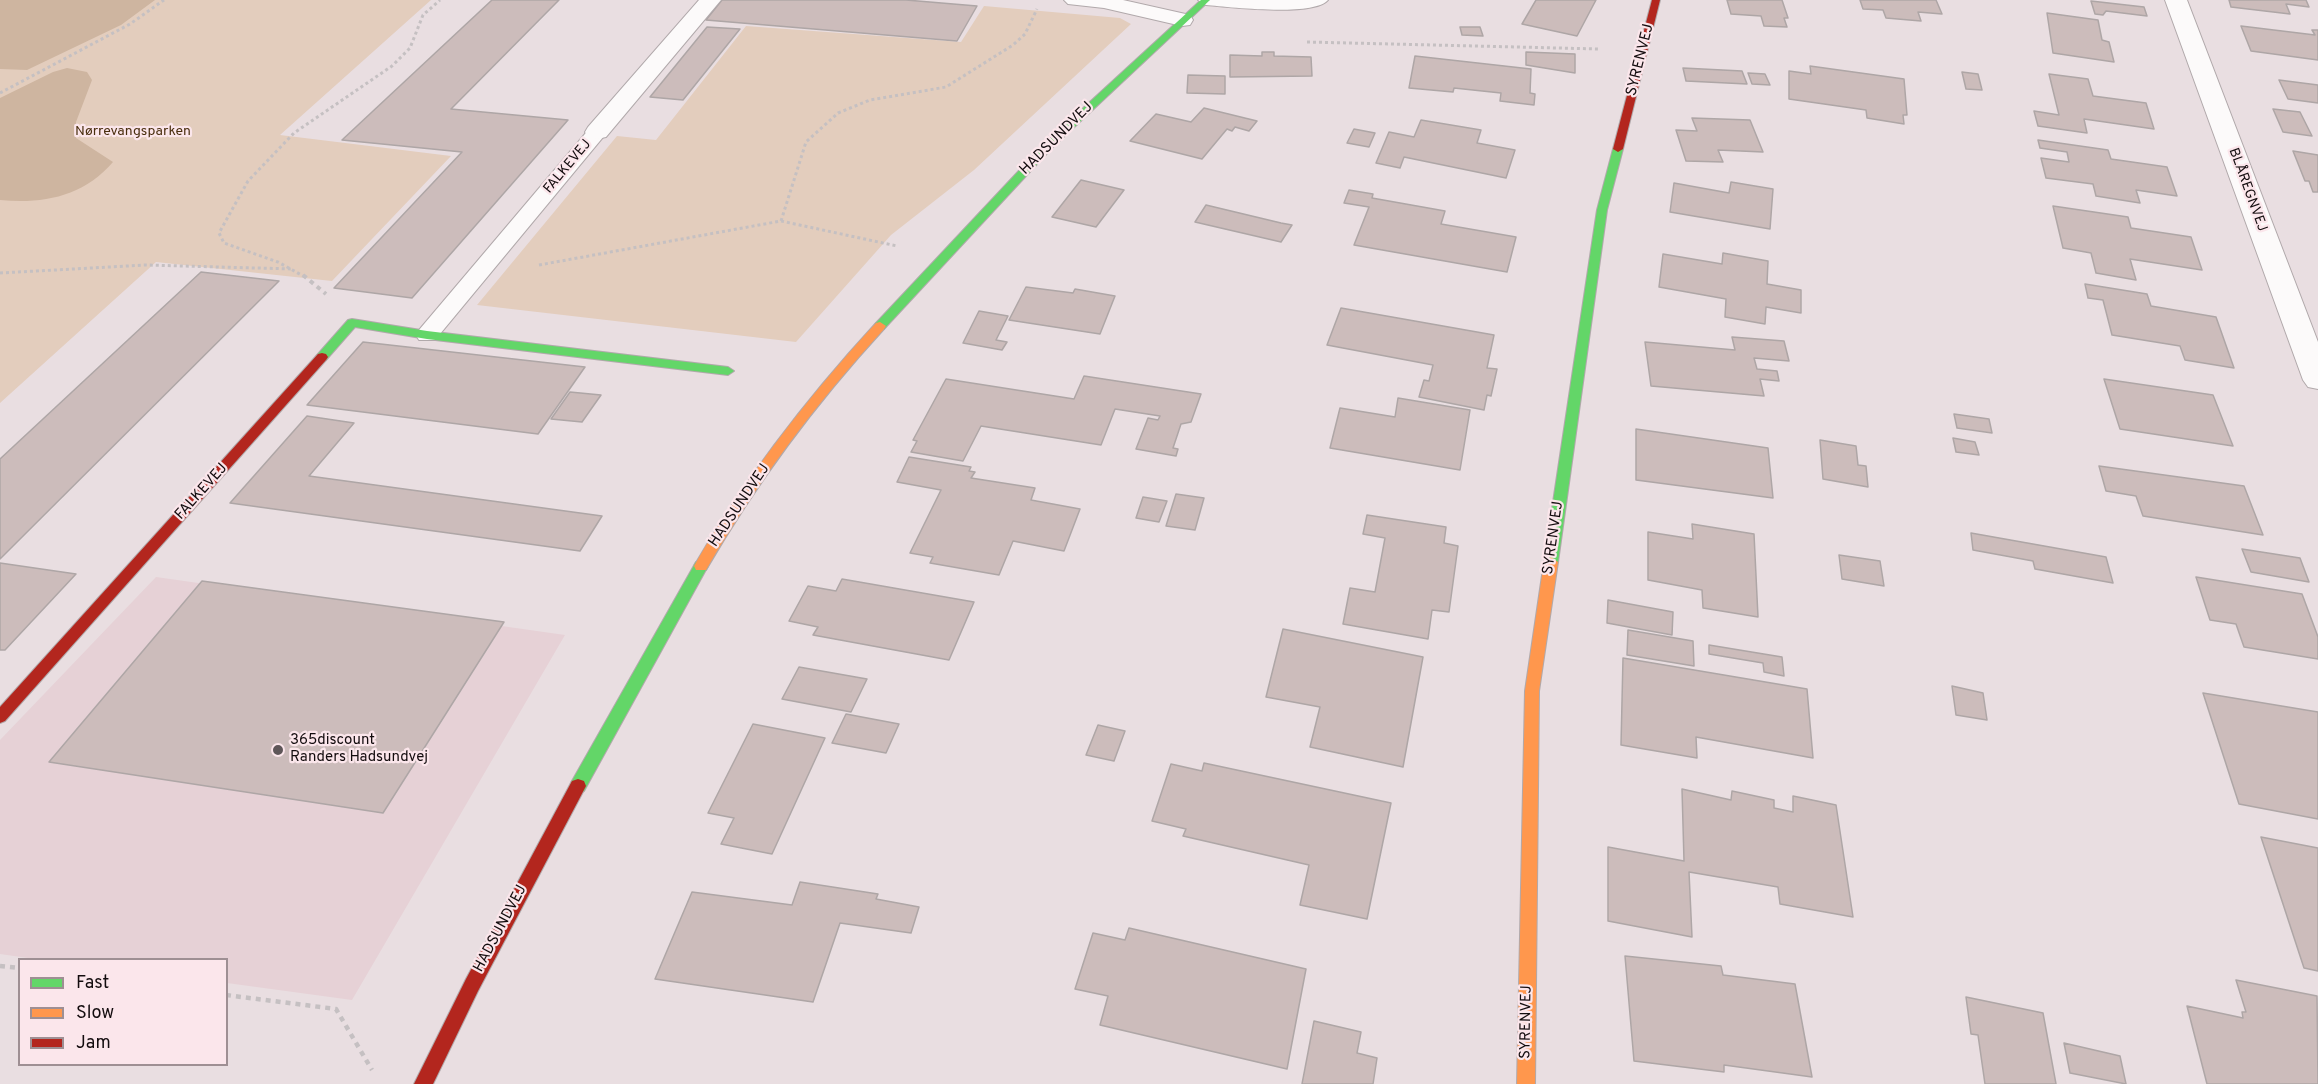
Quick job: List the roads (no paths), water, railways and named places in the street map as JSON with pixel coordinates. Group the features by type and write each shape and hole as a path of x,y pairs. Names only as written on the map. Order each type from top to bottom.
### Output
{"street":[{"name":"FALKEVEJ","path":"597,132 710,0"},
{"path":"1075,0 1104,2 1182,20"},
{"name":"HADSUNDVEJ","path":"423,1084 472,985 610,726 726,522 827,383 1047,146 1206,0"},
{"name":"SYRENVEJ","path":"1526,1084 1532,691 1602,210 1656,0"},
{"name":"BLÅREGNVEJ","path":"2176,0 2318,380"},
{"name":"FALKEVEJ","path":"0,717 352,323 427,335"},
{"path":"427,335 728,371"}],"lane":[{"path":"1206,0 1272,6 1320,0"},
{"name":"FALKEVEJ","path":"427,335 597,132"}],"place":[{"name":"365discount Randers Hadsundvej","path":"278,750"}],"park label":[{"name":"Nørrevangsparken","path":"133,132"}]}
